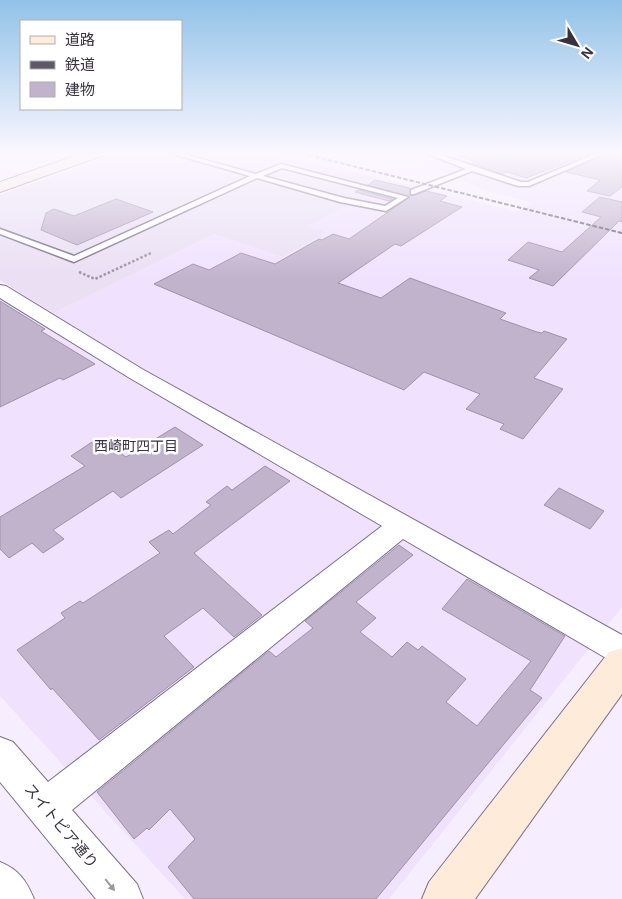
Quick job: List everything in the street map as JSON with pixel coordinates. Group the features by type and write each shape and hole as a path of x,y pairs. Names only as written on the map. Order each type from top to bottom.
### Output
{"main road":[{"path":"446,899 622,664"}],"street":[{"path":"0,290 136,373 622,651"},
{"path":"46,807 402,525"},
{"name":"スイトピア通り","path":"0,754 122,899"},
{"path":"0,882 13,899"}],"lane":[{"path":"0,231 74,260 217,194"},
{"path":"321,194 386,209 405,197 393,194"}],"path":[{"path":"74,260 65,266 95,280 150,253"}],"shaded area":[{"path":"371,194 308,226 328,232 283,257 214,234 54,313 0,280 0,195"},
{"path":"371,194 444,194 516,212 533,203 499,194 622,194 622,607 389,899 185,899 0,696 0,304 24,294 54,313 214,234 283,257 327,232 307,226"}],"building":[{"path":"362,194 374,194 393,199 389,201"},
{"path":"399,194 411,194 411,196 417,194 438,194 447,196 440,201 462,207 401,246 395,244 338,283 381,298 410,278 506,313 500,319 537,332 542,333 544,331 567,339 534,378 563,389 523,439 500,429 504,424 466,409 480,394 424,372 404,390 154,284 193,264 209,270 241,253 275,264 319,239 322,240 333,234 349,239 410,197"},
{"path":"600,197 622,202 622,222 619,221 553,286 529,278 539,270 508,260 528,242 562,252 601,217 582,212"},
{"path":"116,199 153,212 77,245 41,230 46,213 54,209 74,216"},
{"path":"0,301 45,329 41,331 95,364 63,380 60,378 0,407"},
{"path":"175,427 203,445 121,498 113,491 53,530 64,539 43,553 32,543 9,558 0,549 0,517 85,466 71,456 98,438 126,457"},
{"path":"265,466 290,481 194,553 262,615 234,637 203,608 164,636 194,667 99,740 52,688 51,690 17,650 65,618 61,613 80,601 83,603 160,553 149,542 169,530 173,534 211,505 206,502 227,486 232,490"},
{"path":"559,488 604,511 590,529 544,505"},
{"path":"399,545 413,555 356,602 376,618 360,632 392,657 407,642 418,650 422,646 466,679 446,702 477,726 531,661 442,609 467,579 565,636 530,690 542,698 376,899 194,899 168,867 195,839 170,809 149,830 147,828 134,839 97,792 269,651 276,657 313,628 305,621"}],"railway":[{"path":"465,194 622,233"}],"district":[{"name":"西崎町四丁目","path":"136,446"}]}
